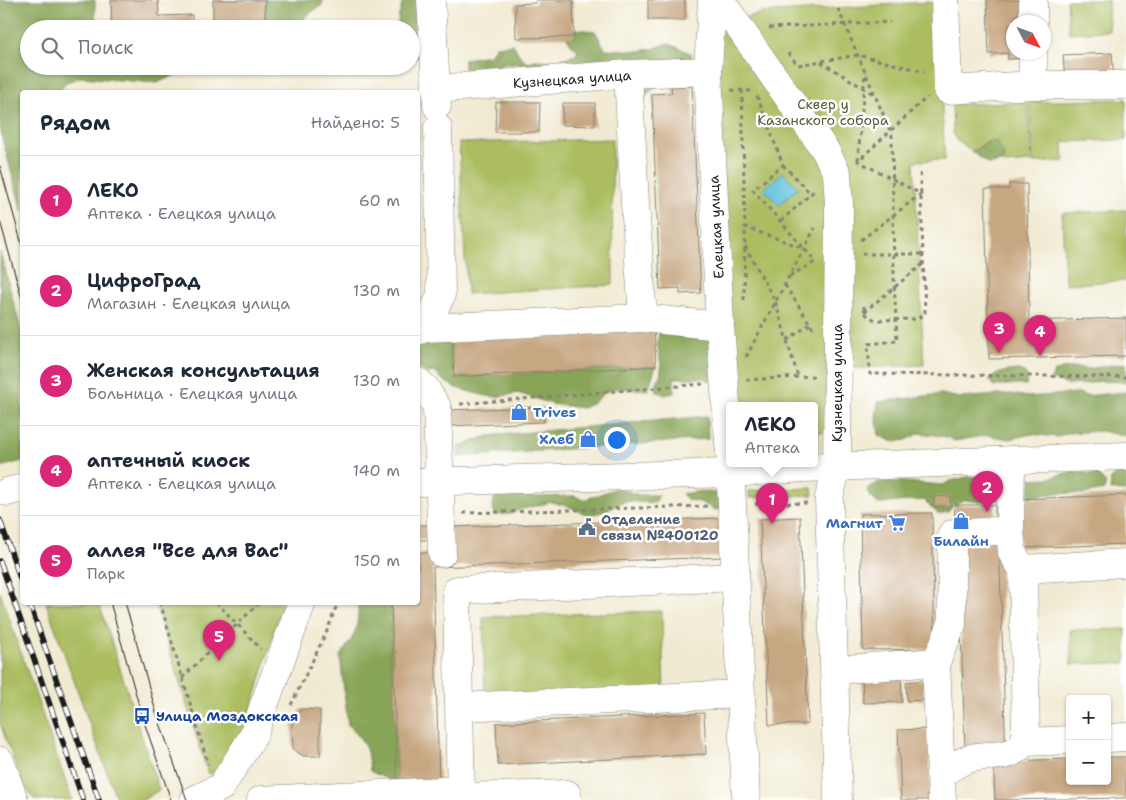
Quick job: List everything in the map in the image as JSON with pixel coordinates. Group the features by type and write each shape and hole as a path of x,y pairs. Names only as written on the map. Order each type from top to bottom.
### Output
{"street":[{"path":"422,329 442,296 437,110 431,0"},
{"name":"Елецкая улица","path":"712,0 708,71 720,326 726,402"},
{"name":"Кузнецкая улица","path":"720,0 825,150 837,172 839,205 837,467 829,498 838,800"},
{"path":"945,0 948,90 1033,85 1126,85"},
{"path":"1033,0 1033,15"},
{"path":"1033,60 1033,85"},
{"name":"Кузнецкая улица","path":"437,110 628,74 708,71"},
{"path":"628,74 643,318"},
{"path":"422,329 643,318 720,326"},
{"path":"420,384 425,388 437,407 429,482 441,514 443,560 457,590 461,797 568,794 568,800"},
{"path":"818,466 1126,456"},
{"path":"1011,460 1010,530 1012,552 1023,569 1026,742"},
{"path":"429,482 726,463"},
{"name":"Елецкая улица","path":"730,467 746,800"},
{"path":"941,787 936,662 952,624 952,534 1010,530"},
{"path":"1023,569 1126,563"},
{"path":"457,590 735,577"},
{"path":"194,800 225,786 252,738 301,605"},
{"path":"834,670 936,662"},
{"path":"459,707 740,694"},
{"path":"1111,738 1126,737"},
{"path":"941,787 970,758 1006,756 1026,742 1066,740"},
{"path":"0,761 14,798"},
{"path":"261,800 461,790"}],"path":[{"path":"838,9 892,135 897,341 868,344 870,374 1126,377"},
{"path":"774,35 768,27 890,22"},
{"path":"786,50 798,65 858,55 947,78"},
{"path":"821,62 875,96"},
{"path":"858,171 865,71"},
{"path":"858,161 947,78"},
{"path":"744,303 745,227 742,90 755,91 783,165 811,194"},
{"path":"858,161 921,194"},
{"path":"783,165 753,190 816,262 789,277"},
{"path":"864,312 875,320 918,319 925,313 920,169"},
{"path":"780,222 821,185"},
{"path":"861,241 921,194"},
{"path":"744,351 744,361 818,222"},
{"path":"745,227 804,248"},
{"path":"860,231 862,264"},
{"path":"745,245 775,301 798,377"},
{"path":"862,254 923,254"},
{"path":"864,312 924,263"},
{"path":"785,284 815,332"},
{"path":"864,303 864,312"},
{"path":"787,340 810,324"},
{"path":"437,407 725,382 822,376"},
{"path":"441,514 807,502"},
{"path":"161,605 182,678 225,786"},
{"path":"219,605 263,651"},
{"path":"182,678 257,605"}],"green space":[{"path":"0,0 95,0 95,20 20,20 20,75 175,75 157,83 82,77 66,82 60,90 20,90 20,204 0,130"},
{"path":"265,0 323,0 322,5 303,20 265,20"},
{"path":"402,0 434,0 424,36 420,36 420,20 398,20"},
{"path":"1067,0 1108,0 1109,31 1069,33"},
{"name":"Сквер у Казанского собора","path":"928,2 936,4 945,160 914,161 924,365 825,370 828,432 818,433 818,402 734,402 716,26 761,13"},
{"path":"574,29 595,31 605,49 639,51 653,49 668,43 692,54 689,65 648,93 643,101 615,87 527,75 526,68 517,64 501,64 497,70 497,81 468,80 464,70 464,59 490,55 496,46 513,44 519,55 528,63 534,60 555,61 576,55 578,50 571,45 567,37"},
{"path":"1126,99 1126,140 1063,142 1064,161 1033,163 1030,102"},
{"path":"1028,102 1031,162 1005,164 1002,162 1004,156 989,141 972,152 956,140 953,134 952,104"},
{"path":"612,139 613,285 467,294 459,143"},
{"path":"990,141 997,142 1004,156 1002,162 989,164 972,152"},
{"path":"1126,210 1126,281 1065,284 1062,213"},
{"path":"0,252 20,326 20,462 0,467"},
{"path":"661,329 708,331 717,379 710,381 703,378 674,378 674,393 665,395 656,391 656,384 661,371 658,340"},
{"path":"452,336 455,377 656,366 648,390 617,388 605,392 592,404 582,408 552,404 518,393 495,397 456,388 434,372 427,373 420,369 420,338"},
{"path":"1126,363 1126,382 1100,381 1068,385 1051,379 1054,372 1062,369 1077,367 1087,369"},
{"path":"1018,370 1024,372 1028,379 1026,385 994,387 989,379 999,373"},
{"path":"1126,392 1126,436 1101,431 1067,433 1057,437 1031,434 1009,439 988,435 955,441 947,437 920,433 906,440 893,442 879,435 876,417 878,402 941,394 960,398 1011,394 1028,397 1079,393 1085,396"},
{"path":"707,416 708,439 458,457 458,447 488,436"},
{"path":"1074,471 1097,474 1106,483 1104,490 1084,494 1057,493 1029,497 1018,493 1021,482 1028,479 1049,478"},
{"path":"1126,473 1126,491 1110,490 1111,478 1115,474"},
{"path":"994,475 1006,477 1002,499 980,502 965,500 953,506 948,512 938,514 924,500 878,504 871,497 867,489 877,483 892,481 943,485 967,477"},
{"path":"617,488 639,495 659,495 655,503 624,501 606,511 588,515 568,506 551,502 519,510 511,514 496,515 493,509 494,498 506,494 523,494 531,497 574,496 584,500"},
{"path":"812,488 813,495 749,498 749,491"},
{"path":"702,491 725,494 719,509 715,510 700,502 688,500 682,494"},
{"path":"0,592 72,800 35,800 23,785 0,724"},
{"path":"47,605 100,605 159,790 143,800 117,800"},
{"path":"156,605 281,605 249,719 226,770 208,774"},
{"path":"358,605 391,605 397,784 370,771 365,746 348,725 340,656 355,631 358,619"},
{"path":"662,611 664,697 485,703 483,617"},
{"path":"1126,629 1126,663 1071,664 1070,630"}],"water":[{"path":"783,172 798,188 779,205 764,189"}],"building":[{"path":"111,0 158,0 159,16 192,15 192,20 112,20"},
{"path":"213,0 265,0 265,20 213,20"},
{"path":"536,0 573,0 574,37 516,38 515,4 536,3"},
{"path":"648,0 685,0 685,20 648,20"},
{"path":"987,0 1027,0 1028,15 1006,15 1006,53 989,54"},
{"path":"420,36 424,36 425,58 420,58"},
{"path":"1112,53 1114,79 1065,82 1063,55"},
{"path":"692,86 701,293 680,294 680,288 660,289 652,94 672,93 671,87"},
{"path":"496,102 540,102 539,132 495,132"},
{"path":"563,103 595,103 595,126 562,125"},
{"path":"1009,184 1027,184 1029,321 1126,318 1126,356 989,359 985,189 1009,189"},
{"path":"654,325 656,366 454,377 452,336"},
{"path":"544,407 544,422 450,426 449,410"},
{"path":"1126,495 1126,544 1020,548 1018,499"},
{"path":"950,496 950,507 934,507 934,497"},
{"path":"955,505 995,505 995,527 954,527"},
{"path":"932,513 935,649 863,650 860,514"},
{"path":"800,517 808,724 769,725 760,519"},
{"path":"723,518 724,557 433,567 439,783 397,784 391,605 420,605 420,553 452,552 451,527"},
{"path":"420,525 432,525 433,540 420,540"},
{"path":"999,536 1006,761 1066,759 1066,785 1111,785 1111,757 1126,757 1126,798 995,800 993,749 965,750 958,538"},
{"path":"901,670 902,702 863,703 862,671"},
{"path":"923,680 924,700 907,701 906,682"},
{"path":"301,709 320,710 320,756 303,756 293,749 292,724"},
{"path":"704,713 706,754 498,765 496,723"},
{"path":"928,729 931,800 901,800 898,730"}],"tram line":[{"path":"0,166 20,238"},
{"path":"0,221 20,292"},
{"path":"111,605 142,716 171,800"},
{"path":"126,605 156,712 187,800"}],"railway":[{"path":"0,520 20,578"},
{"path":"0,561 83,800"},
{"path":"30,605 99,800"}],"place":[{"name":"Женская консультация","path":"999,353"},
{"name":"аптечный киоск","path":"1040,356"},
{"name":"Trives","path":"519,412"},
{"name":"Хлеб","path":"588,439"},
{"name":"ЦифроГрад","path":"987,512"},
{"name":"Билайн","path":"961,521"},
{"name":"Магнит","path":"897,523"},
{"name":"ЛЕКО","path":"772,524"},
{"name":"Отделение связи №400120","path":"587,527"},
{"name":"аллея \"Все для Вас\"","path":"219,661"},
{"name":"Улица Моздокская","path":"142,716"}]}
